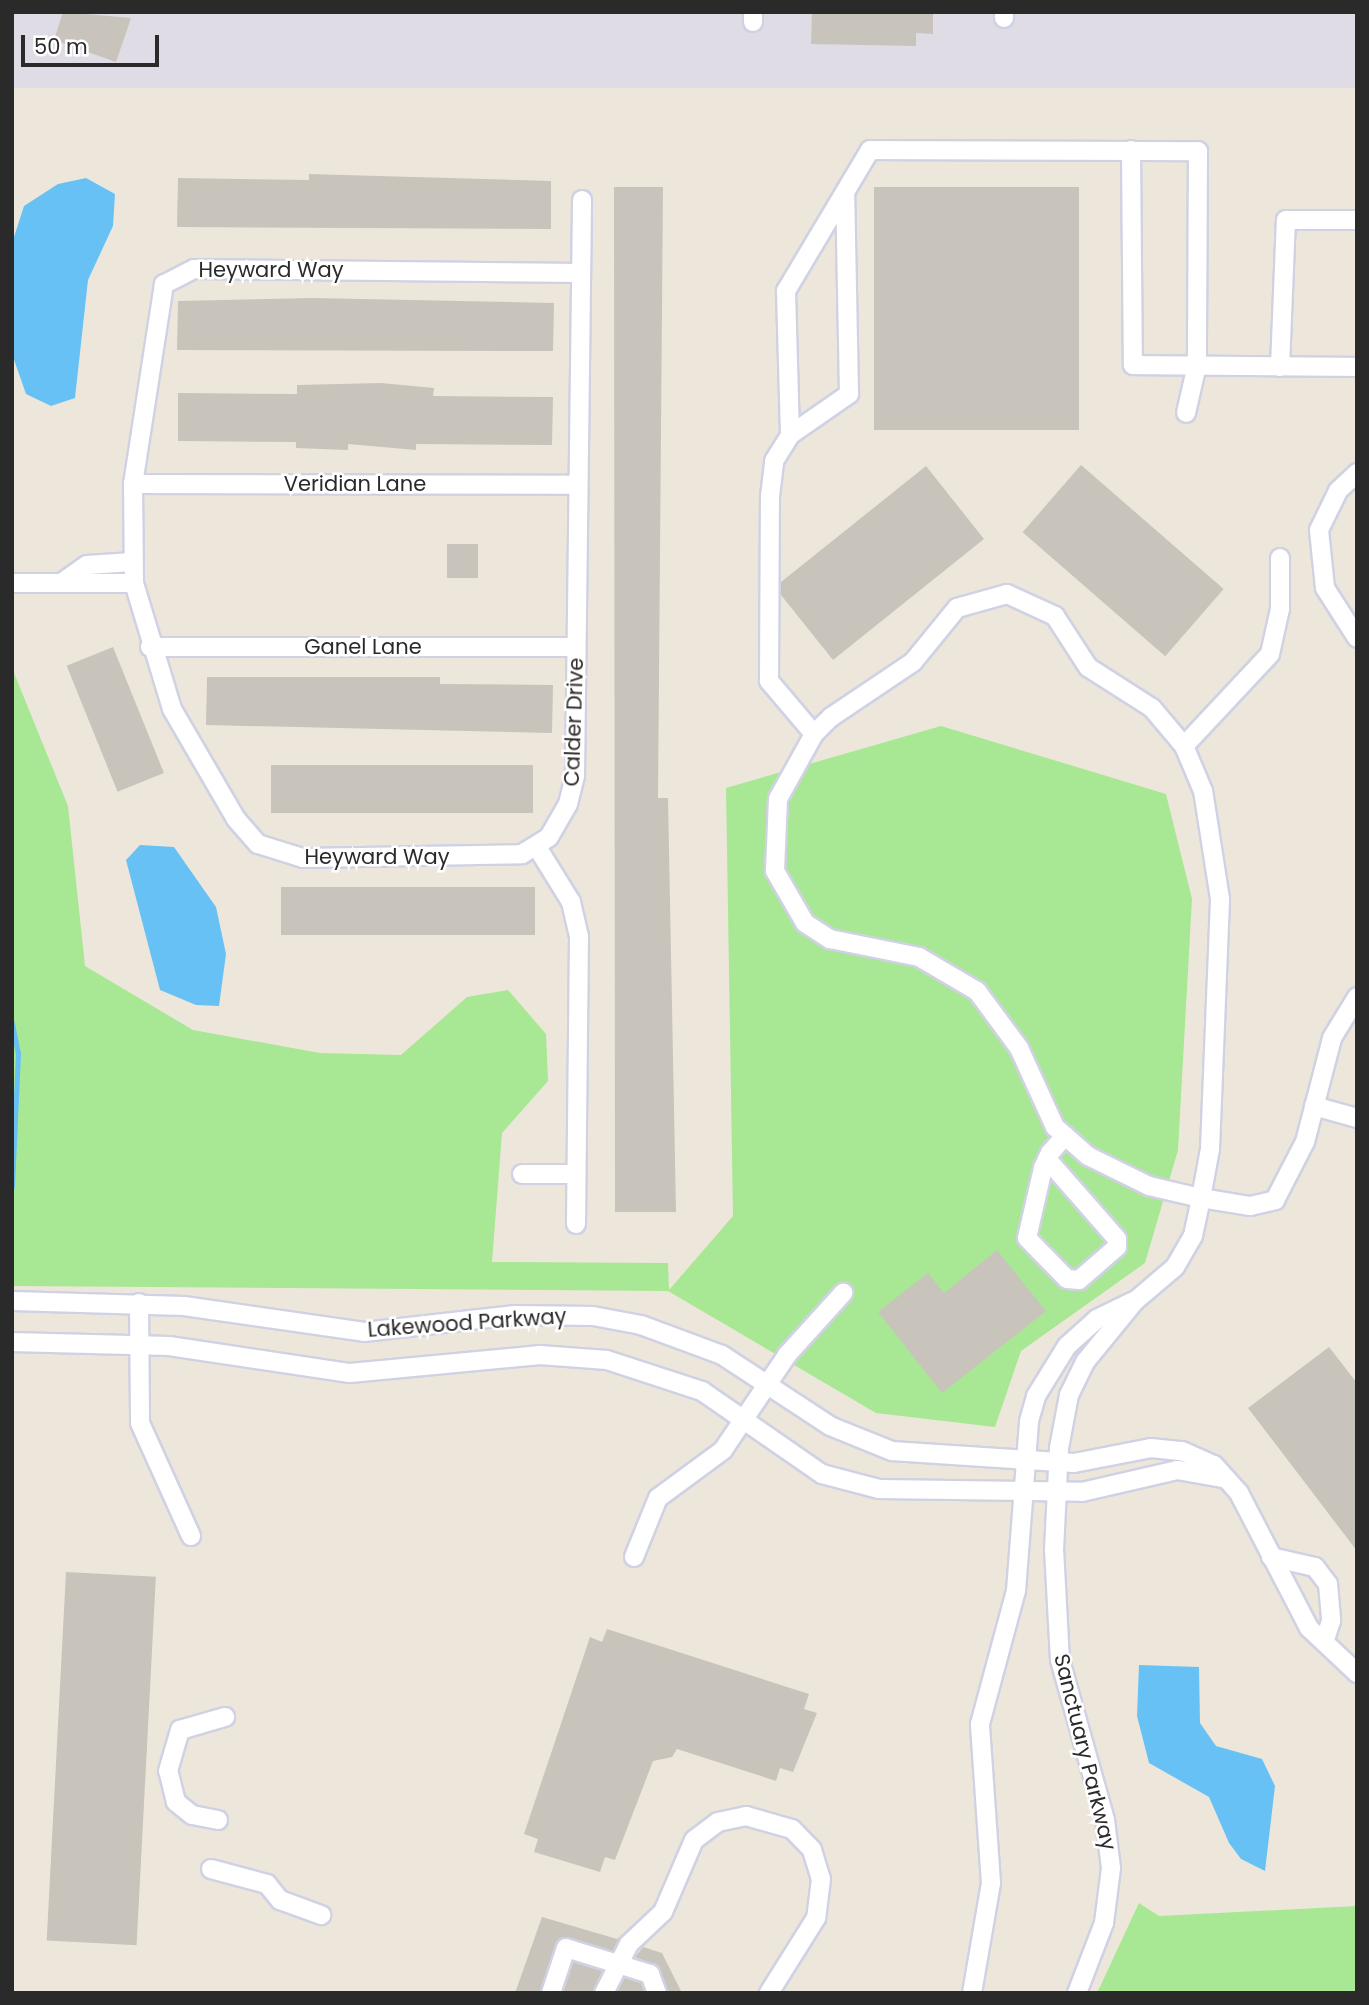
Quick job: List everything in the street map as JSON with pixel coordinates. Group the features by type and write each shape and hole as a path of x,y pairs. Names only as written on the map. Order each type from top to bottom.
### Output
{"street":[{"path":"790,435 786,291 870,150 1198,150 1197,365 1186,413"},
{"path":"1131,150 1133,365 1357,367"},
{"path":"814,734 769,681 770,496 774,461 790,435 849,394 845,193"},
{"name":"Calder Drive","path":"537,847 574,789 582,200"},
{"path":"1280,367 1286,220 1357,220"},
{"name":"Heyward Way","path":"537,847 505,857 303,858 272,851 236,819 191,744 150,647 134,583 133,484 158,295 172,275 194,269 581,273"},
{"path":"1357,472 1338,491 1319,530 1325,588 1357,638"},
{"name":"Veridian Lane","path":"133,484 578,485"},
{"path":"1184,746 1270,654 1280,609 1280,558"},
{"path":"64,581 87,565 133,562"},
{"path":"12,583 64,581 87,587 134,583"},
{"path":"972,1993 991,1883 980,1724 1016,1591 1024,1461 1036,1396 1055,1362 1097,1319 1135,1301 1185,1251 1201,1198 1210,1149 1220,900 1208,813 1184,746 1152,708 1088,667 1055,616 1007,594 957,608 913,662 814,734 774,817 775,871 787,898 816,932 919,957 977,991 1002,1018 1065,1136 1126,1177 1201,1198 1250,1206 1275,1200 1305,1142 1332,1038 1357,997"},
{"name":"Ganel Lane","path":"150,647 576,647"},
{"path":"537,847 571,902 579,937 576,1224"},
{"path":"1314,1106 1357,1118"},
{"path":"1047,1159 1117,1239 1117,1247 1079,1280 1068,1279 1027,1238 1047,1159 1065,1136"},
{"path":"522,1174 576,1174"},
{"path":"634,1557 658,1498 723,1450 768,1384 843,1293"},
{"name":"Lakewood Parkway","path":"12,1301 139,1303 364,1332 515,1315 593,1316 688,1340 768,1384 830,1426 877,1447 1058,1463 1165,1447 1199,1458 1224,1478 1250,1507 1271,1557 1309,1628 1357,1673"},
{"name":"Sanctuary Parkway","path":"1077,1993 1104,1923 1110,1844 1060,1660 1056,1492 1058,1463 1074,1382 1135,1301"},
{"path":"139,1303 137,1343 145,1444 191,1536"},
{"name":"Lakewood Parkway","path":"12,1342 137,1343 350,1373 540,1355 607,1360 672,1377 746,1418 810,1466 848,1484 1022,1494 1100,1490 1158,1471 1224,1478"},
{"path":"1271,1557 1315,1567 1328,1584 1331,1621 1324,1642"},
{"path":"218,1820 192,1815 176,1802 168,1771 180,1730 225,1717"},
{"path":"604,1993 617,1964 663,1912 694,1840 718,1822 761,1817 804,1839 819,1863 822,1891 816,1918 769,1993"},
{"path":"211,1869 267,1884 280,1900 321,1914"},
{"path":"551,1993 566,1948 650,1975 657,1993"}],"shaded area":[{"path":"12,12 1357,12 1357,88 12,88"}],"green space":[{"path":"12,668 68,806 85,966 193,1030 320,1053 401,1055 467,997 508,990 546,1034 548,1081 502,1133 492,1262 668,1263 669,1290 733,1216 726,788 941,726 1166,794 1192,899 1178,1150 1145,1263 1021,1351 995,1427 876,1413 668,1291 12,1286"},
{"path":"1139,1903 1159,1916 1357,1906 1357,1993 1097,1993"}],"water":[{"path":"86,178 115,194 113,226 88,280 75,398 51,406 26,394 12,354 12,243 24,206 58,184"},
{"path":"140,845 174,847 216,907 226,954 219,1006 196,1005 160,990 126,860"},
{"path":"1139,1665 1199,1667 1200,1723 1216,1746 1262,1759 1275,1786 1265,1871 1241,1859 1229,1843 1209,1797 1149,1763 1137,1716"}],"building":[{"path":"63,12 131,18 116,62 54,40"},
{"path":"812,12 933,12 933,34 916,33 916,46 811,44"},
{"path":"309,174 551,181 551,229 177,227 178,178 309,180"},
{"path":"614,187 663,187 658,798 668,798 676,1212 615,1212"},
{"path":"874,187 1079,187 1079,430 874,430"},
{"path":"313,298 554,303 553,351 177,350 178,301"},
{"path":"381,383 434,388 433,396 553,397 552,445 416,444 416,450 348,444 348,450 296,448 296,442 178,441 178,393 297,394 297,385"},
{"path":"1081,465 1224,589 1165,656 1023,532"},
{"path":"926,466 984,539 833,660 781,595 781,582"},
{"path":"447,544 478,544 478,578 447,578"},
{"path":"113,647 164,773 118,792 67,666"},
{"path":"207,677 440,677 440,684 553,685 552,733 206,725"},
{"path":"271,765 533,765 533,813 271,813"},
{"path":"281,887 535,887 535,935 281,935"},
{"path":"997,1250 1046,1311 942,1393 878,1312 928,1273 944,1293"},
{"path":"1329,1347 1357,1383 1357,1551 1248,1408"},
{"path":"66,1572 156,1577 137,1945 47,1940"},
{"path":"607,1629 809,1694 804,1709 817,1713 793,1772 780,1768 776,1781 677,1749 672,1757 653,1761 615,1860 605,1857 600,1872 534,1852 538,1839 524,1834 590,1637 602,1642"},
{"path":"648,1911 613,1951 559,1939 540,1993 515,1993 542,1917 617,1939"},
{"path":"643,1947 662,1953 682,1993 668,1993 658,1966 635,1957"},
{"path":"573,1962 602,1971 593,1993 563,1993"},
{"path":"624,1978 641,1983 645,1993 617,1993"}],"waterway":[{"path":"12,1023 18,1053 12,1187"}]}
